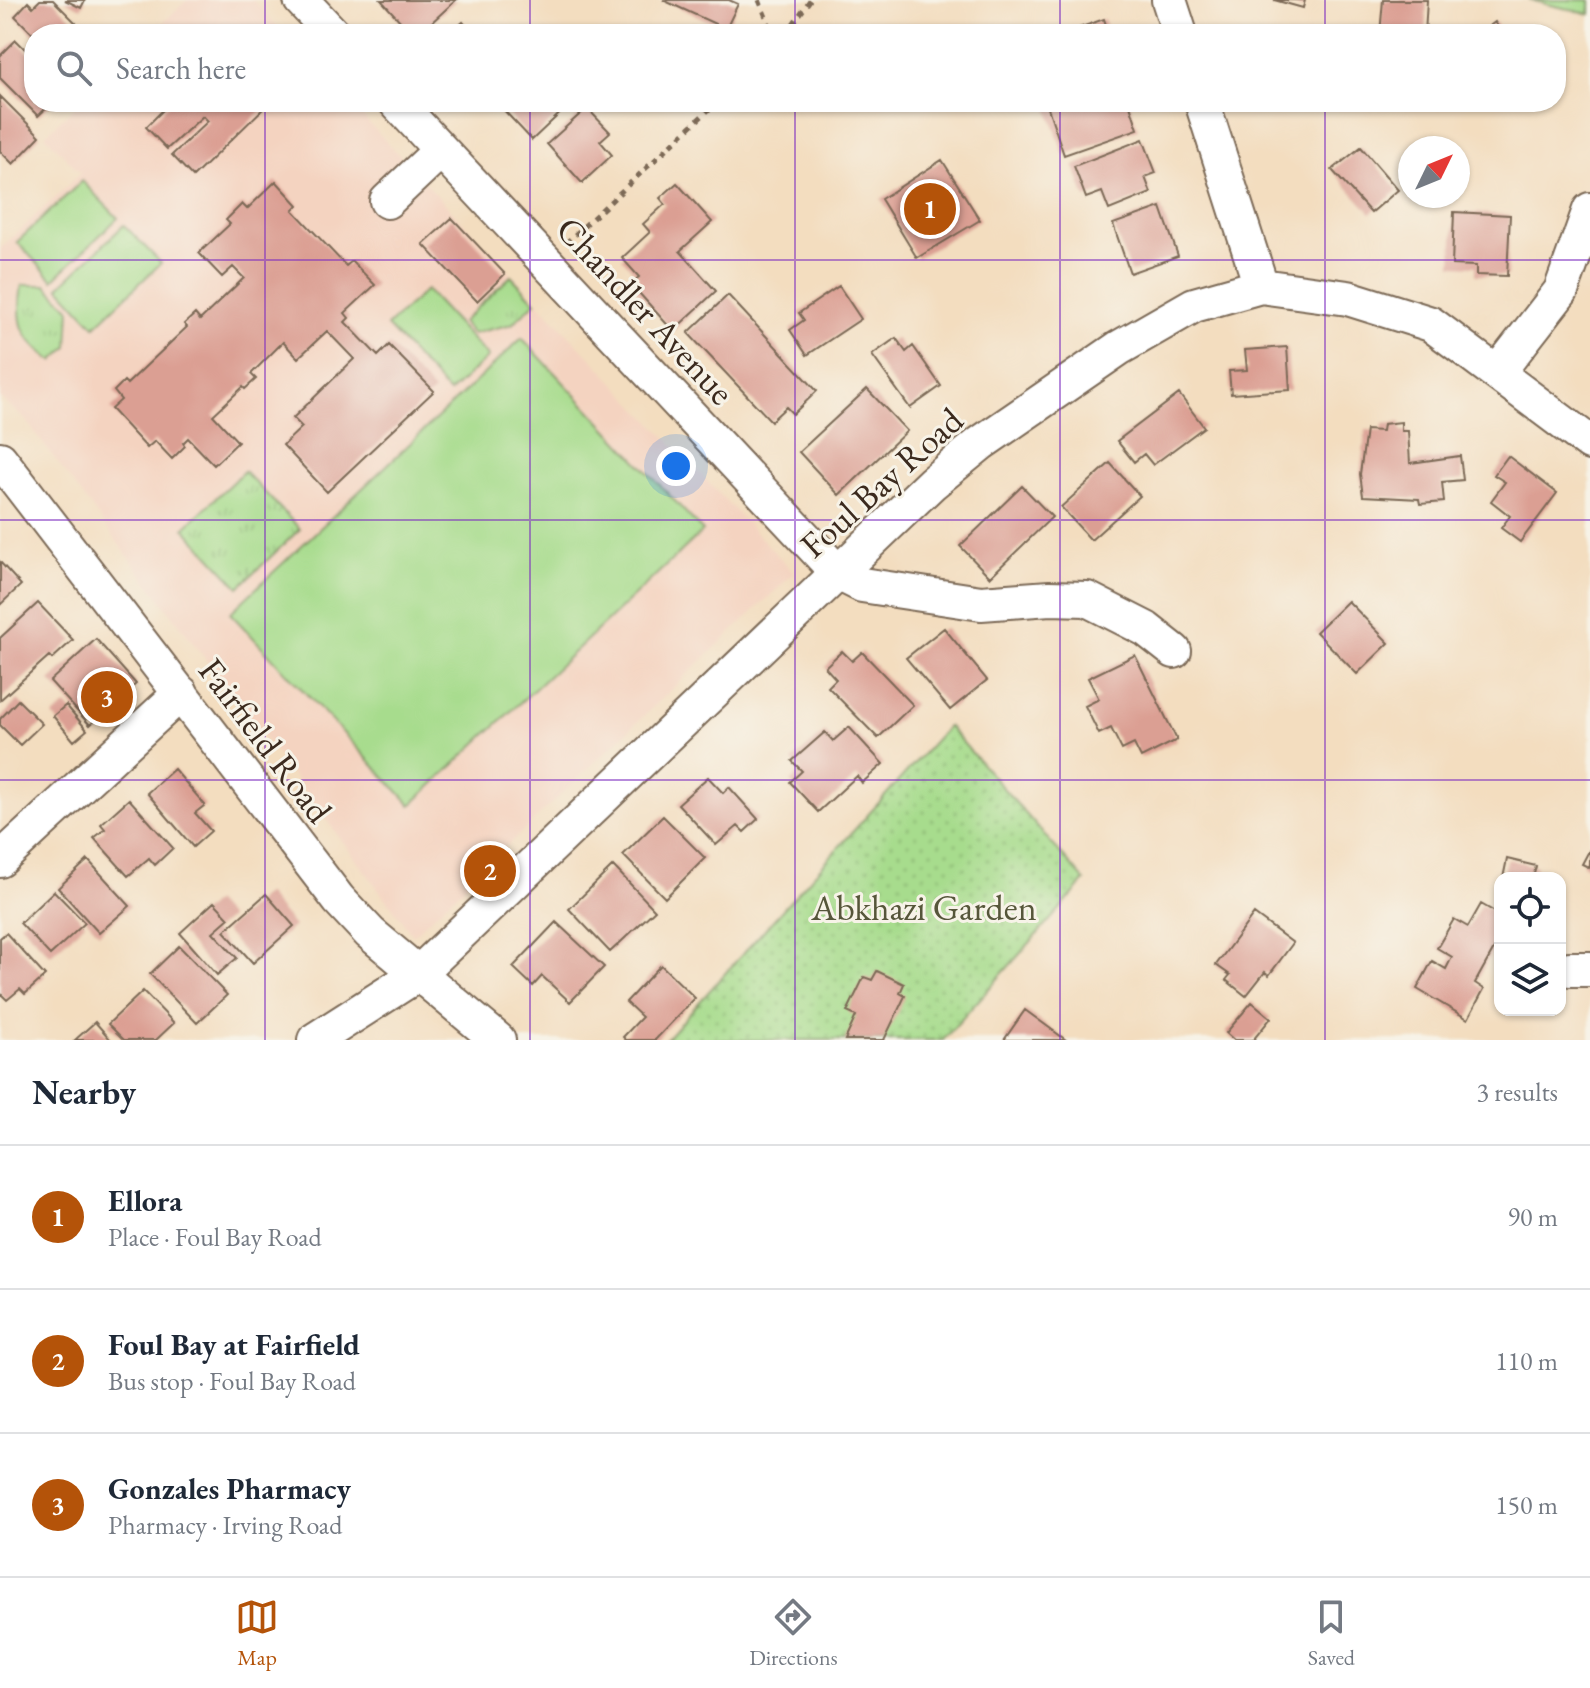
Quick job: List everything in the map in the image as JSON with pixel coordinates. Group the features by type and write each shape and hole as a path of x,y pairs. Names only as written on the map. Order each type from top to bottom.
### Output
{"street":[{"path":"301,0 324,24"},
{"path":"1169,0 1177,24"},
{"name":"Chandler Avenue","path":"405,112 838,573"},
{"path":"1205,112 1261,286"},
{"path":"387,201 441,150"},
{"path":"1498,372 1561,291 1590,210"},
{"name":"Foul Bay Road","path":"315,1040 418,974 932,483 981,443 1119,348 1194,305 1261,286 1348,298 1431,324 1590,443"},
{"name":"Fairfield Road","path":"0,459 339,900 370,933 498,1040"},
{"path":"838,573 862,585 981,603 1087,599 1146,629 1174,651"},
{"path":"0,860 181,693"}],"path":[{"path":"759,0 769,24"},
{"path":"793,24 810,0"},
{"path":"546,262 706,112"}],"shaded area":[{"path":"187,0 253,0 276,24 162,24"},
{"path":"69,112 358,112 794,573 413,935 24,418 0,398 0,249 81,173 45,135"}],"green space":[{"path":"1529,0 1590,0 1590,14"},
{"path":"82,181 118,218 53,280 17,242"},
{"path":"124,225 161,263 95,326 59,287"},
{"path":"511,276 536,302 512,324 472,334 462,322"},
{"path":"22,285 46,285 70,309 68,347 53,361 34,345 23,329 20,310"},
{"path":"426,290 488,357 449,393 387,326"},
{"path":"522,338 703,531 411,805 230,613"},
{"path":"244,471 300,529 239,587 184,528"},
{"name":"Abkhazi Garden","path":"948,726 1085,881 943,1040 665,1040"}],"building":[{"path":"40,0 53,0 77,24 24,25 15,16 28,2 33,7"},
{"path":"65,0 85,0 81,8"},
{"path":"381,0 456,0 430,24 403,24"},
{"path":"663,0 729,0 738,4 728,24 715,24"},
{"path":"1274,0 1305,0 1303,8"},
{"path":"1383,0 1427,0 1426,24 1381,24"},
{"path":"16,40 24,48 24,102 0,78 0,56"},
{"path":"0,96 40,136 13,164 0,151"},
{"path":"161,112 260,112 193,177 172,155 208,121 203,116 167,149 146,127"},
{"path":"506,112 561,112 532,140"},
{"path":"583,112 591,112 610,132 600,141 612,155 582,183 547,144"},
{"path":"1049,112 1132,112 1138,129 1064,155"},
{"path":"1143,139 1156,173 1145,177 1151,193 1109,210 1102,192 1086,198 1074,166"},
{"path":"1361,147 1398,190 1371,213 1332,170"},
{"path":"942,160 980,220 917,258 881,199"},
{"path":"276,181 298,205 293,210 346,266 352,261 375,285 345,313 349,318 345,322 378,356 389,345 434,391 327,492 283,445 302,427 293,418 354,359 327,331 298,358 283,342 251,374 256,379 213,415 238,442 214,465 188,438 183,443 185,446 172,459 155,441 147,448 111,409 121,400 114,391 124,381 127,384 187,327 184,324 195,314 200,320 244,278 233,267 222,277 199,253 230,224 226,220 242,204 247,209"},
{"path":"677,183 712,222 680,251 716,291 673,331 631,284 639,277 622,258 650,232 643,224 665,204 660,198"},
{"path":"1161,207 1178,256 1130,273 1113,224"},
{"path":"1454,212 1510,215 1507,276 1476,275 1476,266 1452,265"},
{"path":"452,218 505,274 477,301 423,244"},
{"path":"839,286 861,319 807,355 790,330 804,320 799,313"},
{"path":"728,295 817,391 793,414 786,407 771,421 688,333"},
{"path":"896,338 906,352 913,346 941,386 910,408 872,355"},
{"path":"1287,347 1290,390 1231,394 1229,371 1247,370 1245,350"},
{"path":"867,389 907,431 839,495 799,452"},
{"path":"1179,394 1204,427 1153,465 1144,454 1134,462 1117,441"},
{"path":"1401,422 1401,431 1408,431 1410,463 1460,456 1463,480 1442,482 1444,502 1420,504 1419,499 1363,496 1360,474 1366,430 1382,431 1383,424"},
{"path":"1508,456 1557,493 1520,542 1501,528 1510,516 1491,501 1505,482 1494,475"},
{"path":"1110,463 1140,496 1091,540 1061,507"},
{"path":"1022,486 1052,517 990,577 960,546"},
{"path":"0,562 21,585 0,605"},
{"path":"1348,601 1389,643 1357,674 1316,632"},
{"path":"38,603 73,640 52,659 49,656 0,700 0,638"},
{"path":"944,628 987,680 950,710 906,658"},
{"path":"96,639 136,684 90,725 50,681"},
{"path":"842,651 852,661 862,652 913,705 878,738 828,687 836,679 825,667"},
{"path":"1135,655 1177,740 1141,758 1134,744 1122,750 1111,728 1099,734 1085,706 1099,699 1088,678"},
{"path":"18,700 42,724 20,745 0,725 0,719"},
{"path":"66,705 87,730 74,741 53,716"},
{"path":"849,727 883,764 862,783 857,776 818,812 790,782 802,771 792,761 825,732 833,741"},
{"path":"174,769 205,805 195,813 211,831 193,847 147,793"},
{"path":"708,777 723,793 729,787 758,819 744,832 738,826 716,845 678,804"},
{"path":"129,799 173,848 155,865 149,858 128,876 94,838 105,829 101,824"},
{"path":"663,816 705,858 665,898 623,855"},
{"path":"1590,849 1590,868 1582,864"},
{"path":"1507,859 1536,866 1534,872 1504,872"},
{"path":"88,860 130,906 99,933 58,888"},
{"path":"613,866 655,910 610,952 569,909"},
{"path":"54,891 85,923 50,955 20,923"},
{"path":"266,894 294,926 253,963 224,931"},
{"path":"214,902 229,918 213,932 237,958 217,975 180,933"},
{"path":"1481,904 1494,912 1494,949 1475,983 1484,989 1468,1019 1417,989 1432,961 1446,969 1452,957 1437,948 1454,919 1468,927"},
{"path":"1254,914 1293,943 1269,975 1265,972 1246,996 1226,980 1230,975 1216,965"},
{"path":"556,922 604,967 570,1002 542,976 533,986 513,967"},
{"path":"6,933 45,976 25,994 20,989 7,1000 0,993 0,938"},
{"path":"179,946 227,995 197,1023 150,974"},
{"path":"661,965 695,998 655,1040 626,1040 623,1037 642,1017 626,1002"},
{"path":"877,971 904,984 900,993 905,996 884,1040 845,1040 856,1016 847,1012 864,977 872,980"},
{"path":"143,991 174,1023 156,1040 124,1040 108,1024"},
{"path":"1252,1002 1271,1018 1253,1040 1234,1040 1226,1033"},
{"path":"1025,1010 1066,1040 1004,1040"},
{"path":"95,1022 111,1040 75,1040"}],"place":[{"name":"Ellora","path":"930,209"},
{"name":"Gonzales Pharmacy","path":"107,697"},
{"name":"Foul Bay at Fairfield","path":"490,871"}]}
